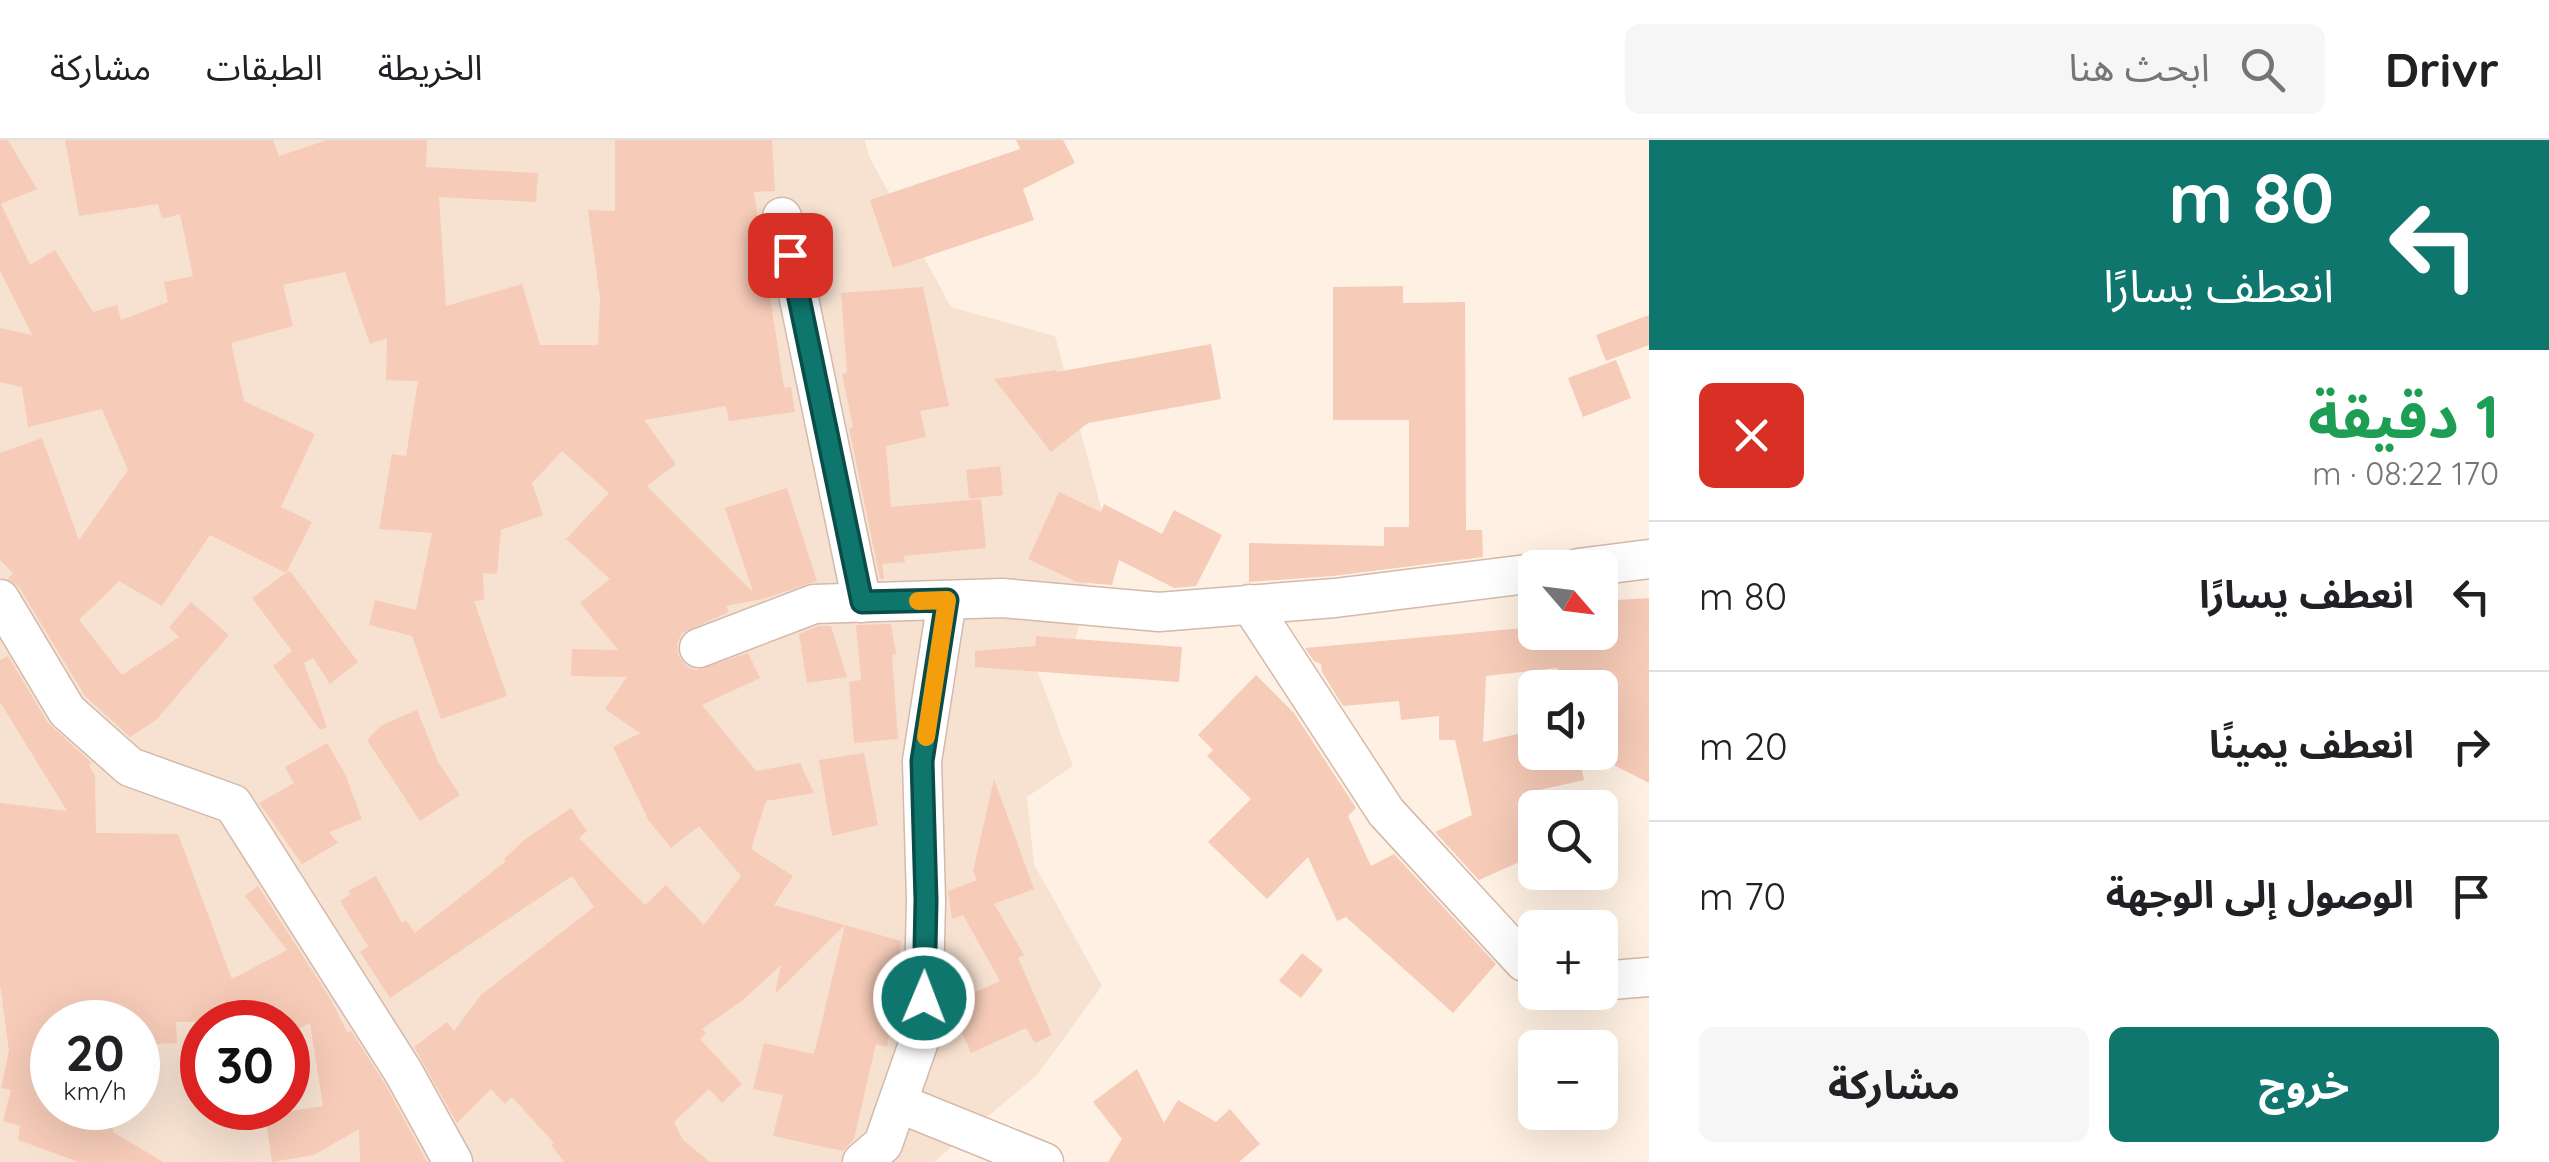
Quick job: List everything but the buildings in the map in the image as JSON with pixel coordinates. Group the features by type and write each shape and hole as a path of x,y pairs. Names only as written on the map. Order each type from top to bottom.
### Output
{"street":[{"path":"782,217 862,602"},
{"path":"1618,563 1649,559"},
{"path":"699,648 814,604 1002,598 1159,612 1335,598 1518,575"},
{"path":"0,599 67,711 130,767 233,804 404,1073 452,1162"},
{"path":"862,1162 884,1144 923,1030 926,900 922,761 947,600"},
{"path":"1250,604 1386,812 1518,955"},
{"path":"1618,979 1649,976"},
{"path":"898,1102 1044,1162"}],"shaded area":[{"path":"0,140 865,140 869,156 951,307 1055,336 1102,511 1073,654 1033,659 1073,766 1027,797 1034,864 1102,986 1037,1075 934,1162 0,1162"}],"slow traffic":[{"path":"918,601 947,600 926,737"}],"route":[{"path":"790,255 862,602 947,600 922,761 924,998"}]}
